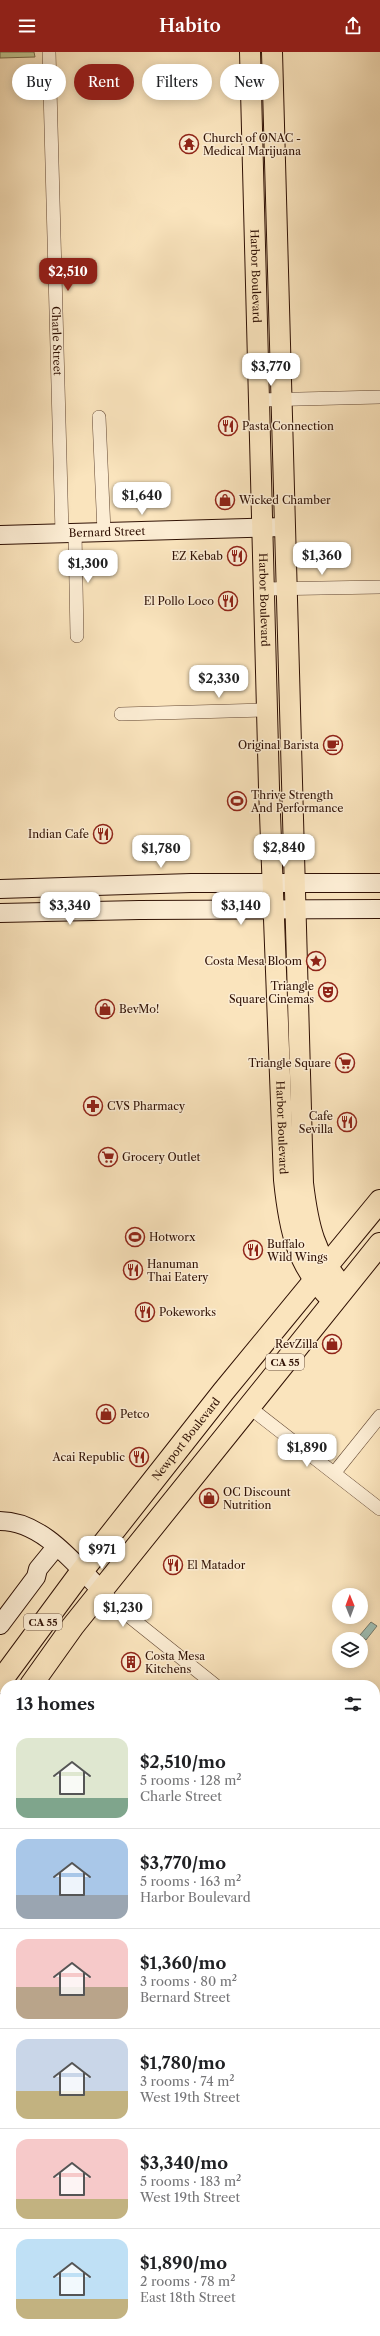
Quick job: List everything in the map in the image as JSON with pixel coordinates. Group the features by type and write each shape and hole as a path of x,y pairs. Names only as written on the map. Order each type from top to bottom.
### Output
{"highway":[{"name":"Newport Boulevard","path":"1,1680 82,1571 319,1274 380,1201"},
{"name":"CA 55","path":"35,1680 101,1590 380,1244"}],"main road":[{"name":"Harbor Boulevard","path":"250,52 272,882 284,1180 294,1236 301,1258 339,1295"},
{"name":"Harbor Boulevard","path":"272,52 303,1183 311,1230 317,1249 319,1274"},
{"name":"Bernard Street","path":"0,535 285,528"},
{"path":"0,889 272,882 380,883"},
{"path":"0,913 139,910 380,910"},
{"path":"0,1521 20,1523 27,1526 56,1547 101,1590"},
{"path":"0,1625 36,1577 38,1569 56,1547"}],"street":[{"name":"Charle Street","path":"49,52 68,533 77,636"},
{"path":"260,400 380,397"},
{"path":"100,418 104,532"},
{"path":"264,589 380,587"},
{"path":"121,714 267,710"},
{"path":"249,1407 321,1464 336,1472 380,1508"},
{"path":"336,1472 380,1416"},
{"path":"101,1590 130,1617 209,1680"}],"green space":[{"path":"0,52 34,52 35,57 0,58"}],"water":[{"path":"371,1622 377,1626 368,1637 368,1632 363,1632"}],"place":[{"name":"Church of ONAC - Medical Marijuana","path":"189,144"},
{"name":"Pasta Connection","path":"228,426"},
{"name":"Wicked Chamber","path":"225,500"},
{"name":"EZ Kebab","path":"237,556"},
{"name":"El Pollo Loco","path":"228,601"},
{"name":"Original Barista","path":"333,745"},
{"name":"Thrive Strength And Performance","path":"237,801"},
{"name":"Indian Cafe","path":"103,834"},
{"name":"Costa Mesa Bloom","path":"316,961"},
{"name":"Triangle Square Cinemas","path":"328,992"},
{"name":"BevMo!","path":"105,1009"},
{"name":"Triangle Square","path":"345,1063"},
{"name":"CVS Pharmacy","path":"93,1106"},
{"name":"Cafe Sevilla","path":"347,1122"},
{"name":"Grocery Outlet","path":"108,1157"},
{"name":"Hotworx","path":"135,1237"},
{"name":"Buffalo Wild Wings","path":"253,1250"},
{"name":"Hanuman Thai Eatery","path":"133,1270"},
{"name":"Pokeworks","path":"145,1312"},
{"name":"RevZilla","path":"332,1344"},
{"name":"Petco","path":"106,1414"},
{"name":"Acai Republic","path":"139,1457"},
{"name":"OC Discount Nutrition","path":"209,1498"},
{"name":"El Matador","path":"173,1565"},
{"name":"Costa Mesa Kitchens","path":"131,1662"}]}
